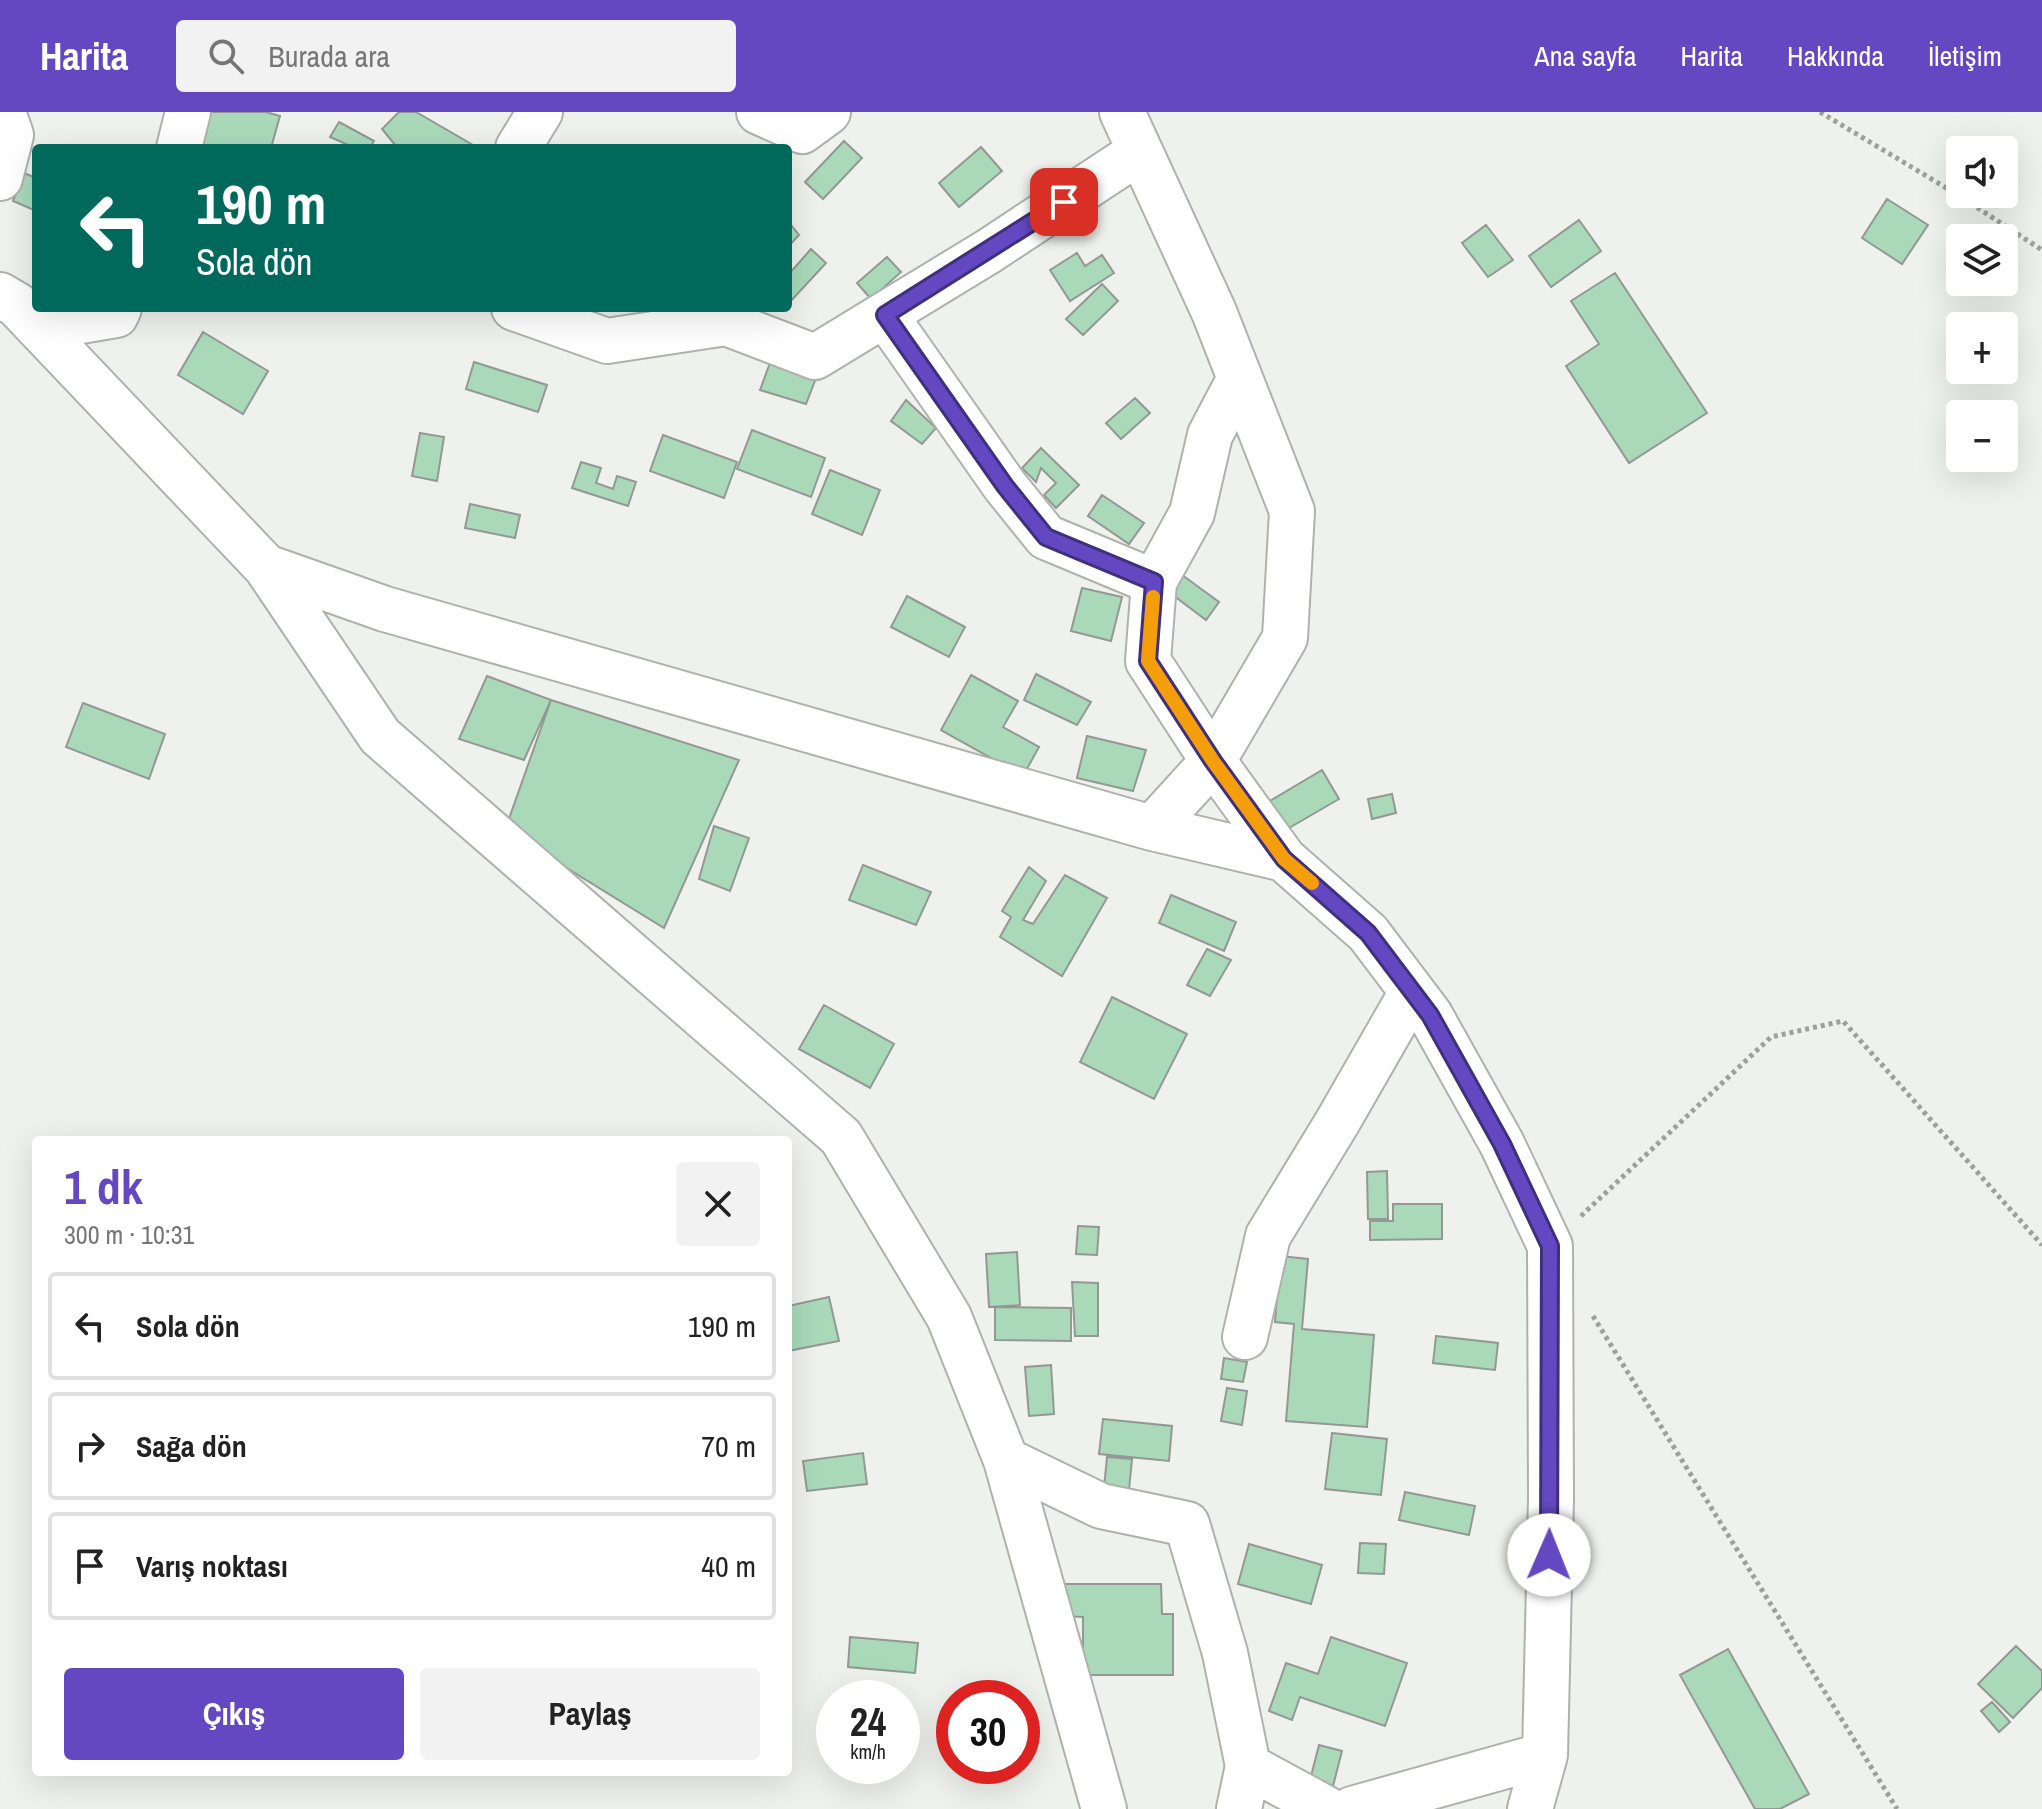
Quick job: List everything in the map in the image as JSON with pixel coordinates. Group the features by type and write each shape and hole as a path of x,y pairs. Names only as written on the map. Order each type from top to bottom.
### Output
{"street":[{"path":"0,178 11,135 3,112"},
{"path":"180,144 188,112"},
{"path":"520,144 540,112"},
{"path":"759,112 802,131 828,112"},
{"path":"1122,112 1214,312 1292,511 1285,638 1213,761 1152,828"},
{"path":"525,312 607,341 726,323 815,357 989,251 1139,152"},
{"path":"0,295 17,305 266,567 380,736 841,1137 949,1317 1006,1460 1104,1809"},
{"path":"39,328 116,315 117,312"},
{"path":"885,315 1005,486 1046,537 1154,582"},
{"path":"1240,378 1210,435 1192,513 1154,582 1148,661 1213,761 1284,859 1368,933 1430,1015 1502,1144 1550,1246 1551,1498 1545,1755 1530,1809"},
{"path":"266,567 385,609 1152,828 1284,859"},
{"path":"1245,1337 1268,1236 1412,992"},
{"path":"1006,1460 1101,1506 1187,1524 1225,1653 1248,1766 1239,1809"},
{"path":"1352,1809 1545,1755"},
{"path":"1248,1766 1327,1809"}],"path":[{"path":"1820,112 2042,250"},
{"path":"1550,1246 1771,1037 1843,1021 2042,1245"},
{"path":"1591,1313 1897,1809"}],"building":[{"path":"210,112 266,112 280,116 272,144 200,144"},
{"path":"399,112 416,112 471,144 394,144 382,129"},
{"path":"339,122 374,141 372,144 346,144 330,137"},
{"path":"844,141 862,158 823,199 805,182"},
{"path":"981,147 1002,171 959,207 939,183"},
{"path":"24,173 32,176 32,209 13,201"},
{"path":"1887,199 1928,225 1902,264 1862,238"},
{"path":"1579,220 1601,251 1551,287 1529,256"},
{"path":"1486,225 1513,260 1488,277 1462,243"},
{"path":"792,226 799,235 792,243"},
{"path":"811,249 826,263 792,300 792,270"},
{"path":"1077,253 1085,266 1102,255 1114,273 1070,301 1050,270"},
{"path":"887,257 901,272 871,299 857,283"},
{"path":"1615,273 1707,413 1629,463 1566,366 1599,344 1571,301"},
{"path":"1102,284 1118,301 1083,335 1066,319"},
{"path":"203,332 268,371 243,414 178,375"},
{"path":"771,360 818,373 806,404 760,390"},
{"path":"474,362 547,385 538,412 466,389"},
{"path":"1135,398 1150,413 1121,439 1106,423"},
{"path":"906,400 936,428 922,444 891,421"},
{"path":"752,430 825,458 811,497 737,469"},
{"path":"420,433 444,437 437,481 412,476"},
{"path":"663,435 737,462 724,498 650,471"},
{"path":"1041,448 1079,485 1056,508 1044,495 1056,483 1041,468 1036,482 1022,468"},
{"path":"581,462 601,468 596,483 613,489 617,476 636,482 628,506 572,488"},
{"path":"830,470 880,490 862,535 812,514"},
{"path":"1102,495 1144,523 1129,544 1088,516"},
{"path":"470,504 520,515 515,538 465,528"},
{"path":"1178,572 1219,602 1206,620 1165,589"},
{"path":"1082,588 1122,597 1111,641 1071,631"},
{"path":"907,596 965,627 949,657 891,627"},
{"path":"1036,674 1091,702 1077,725 1024,700"},
{"path":"971,675 1018,701 1003,727 1039,747 1023,776 941,730"},
{"path":"487,676 551,700 524,760 459,739"},
{"path":"551,700 739,760 664,928 505,830"},
{"path":"83,703 165,734 149,779 66,747"},
{"path":"1087,736 1146,750 1133,791 1077,778"},
{"path":"1322,770 1339,799 1289,828 1270,801"},
{"path":"1392,794 1396,813 1372,819 1368,799"},
{"path":"714,826 749,838 730,891 699,879"},
{"path":"863,865 931,892 916,925 849,900"},
{"path":"1029,867 1046,881 1023,920 1033,924 1065,875 1107,898 1062,976 1000,937 1011,917 1002,911"},
{"path":"1171,895 1236,922 1224,951 1159,923"},
{"path":"1207,949 1231,960 1210,996 1187,985"},
{"path":"1112,997 1187,1034 1154,1099 1080,1062"},
{"path":"824,1005 894,1044 870,1088 799,1049"},
{"path":"1387,1171 1388,1219 1368,1219 1367,1172"},
{"path":"1393,1204 1442,1204 1442,1239 1370,1240 1370,1221 1393,1221"},
{"path":"1078,1226 1099,1227 1097,1255 1076,1254"},
{"path":"1017,1252 1020,1305 989,1307 986,1254"},
{"path":"1280,1256 1308,1259 1302,1329 1374,1335 1367,1427 1286,1421 1294,1324 1275,1322"},
{"path":"1072,1282 1098,1283 1098,1336 1075,1336"},
{"path":"829,1297 839,1341 792,1350 792,1305"},
{"path":"995,1307 1071,1308 1071,1341 995,1340"},
{"path":"1436,1336 1498,1343 1495,1370 1433,1363"},
{"path":"1224,1358 1247,1362 1243,1382 1221,1379"},
{"path":"1051,1365 1054,1414 1029,1416 1025,1367"},
{"path":"1227,1388 1247,1391 1242,1425 1221,1421"},
{"path":"1103,1419 1172,1426 1169,1461 1099,1454"},
{"path":"1332,1433 1387,1439 1381,1495 1325,1489"},
{"path":"863,1453 867,1484 807,1491 803,1461"},
{"path":"1107,1457 1132,1459 1129,1490 1104,1488"},
{"path":"1405,1492 1475,1506 1469,1535 1399,1520"},
{"path":"1360,1543 1386,1544 1384,1574 1358,1573"},
{"path":"1249,1544 1322,1565 1311,1604 1238,1584"},
{"path":"1062,1584 1161,1584 1162,1614 1173,1614 1173,1675 1083,1675 1083,1617 1063,1616"},
{"path":"850,1637 918,1643 915,1673 848,1667"},
{"path":"1331,1637 1407,1663 1385,1726 1300,1697 1292,1720 1269,1711 1286,1663 1318,1674"},
{"path":"2016,1646 2042,1671 2042,1688 2013,1718 1978,1684"},
{"path":"1728,1649 1809,1794 1780,1809 1755,1809 1680,1675"},
{"path":"1992,1702 2010,1722 1999,1732 1981,1711"},
{"path":"1319,1745 1342,1751 1333,1786 1310,1780"}],"slow traffic":[{"path":"1153,597 1148,661 1213,761 1284,859 1312,883"}],"route":[{"path":"1064,202 885,315 1005,486 1046,537 1154,582 1148,661 1213,761 1284,859 1368,933 1430,1015 1502,1144 1550,1246 1549,1555"}]}
